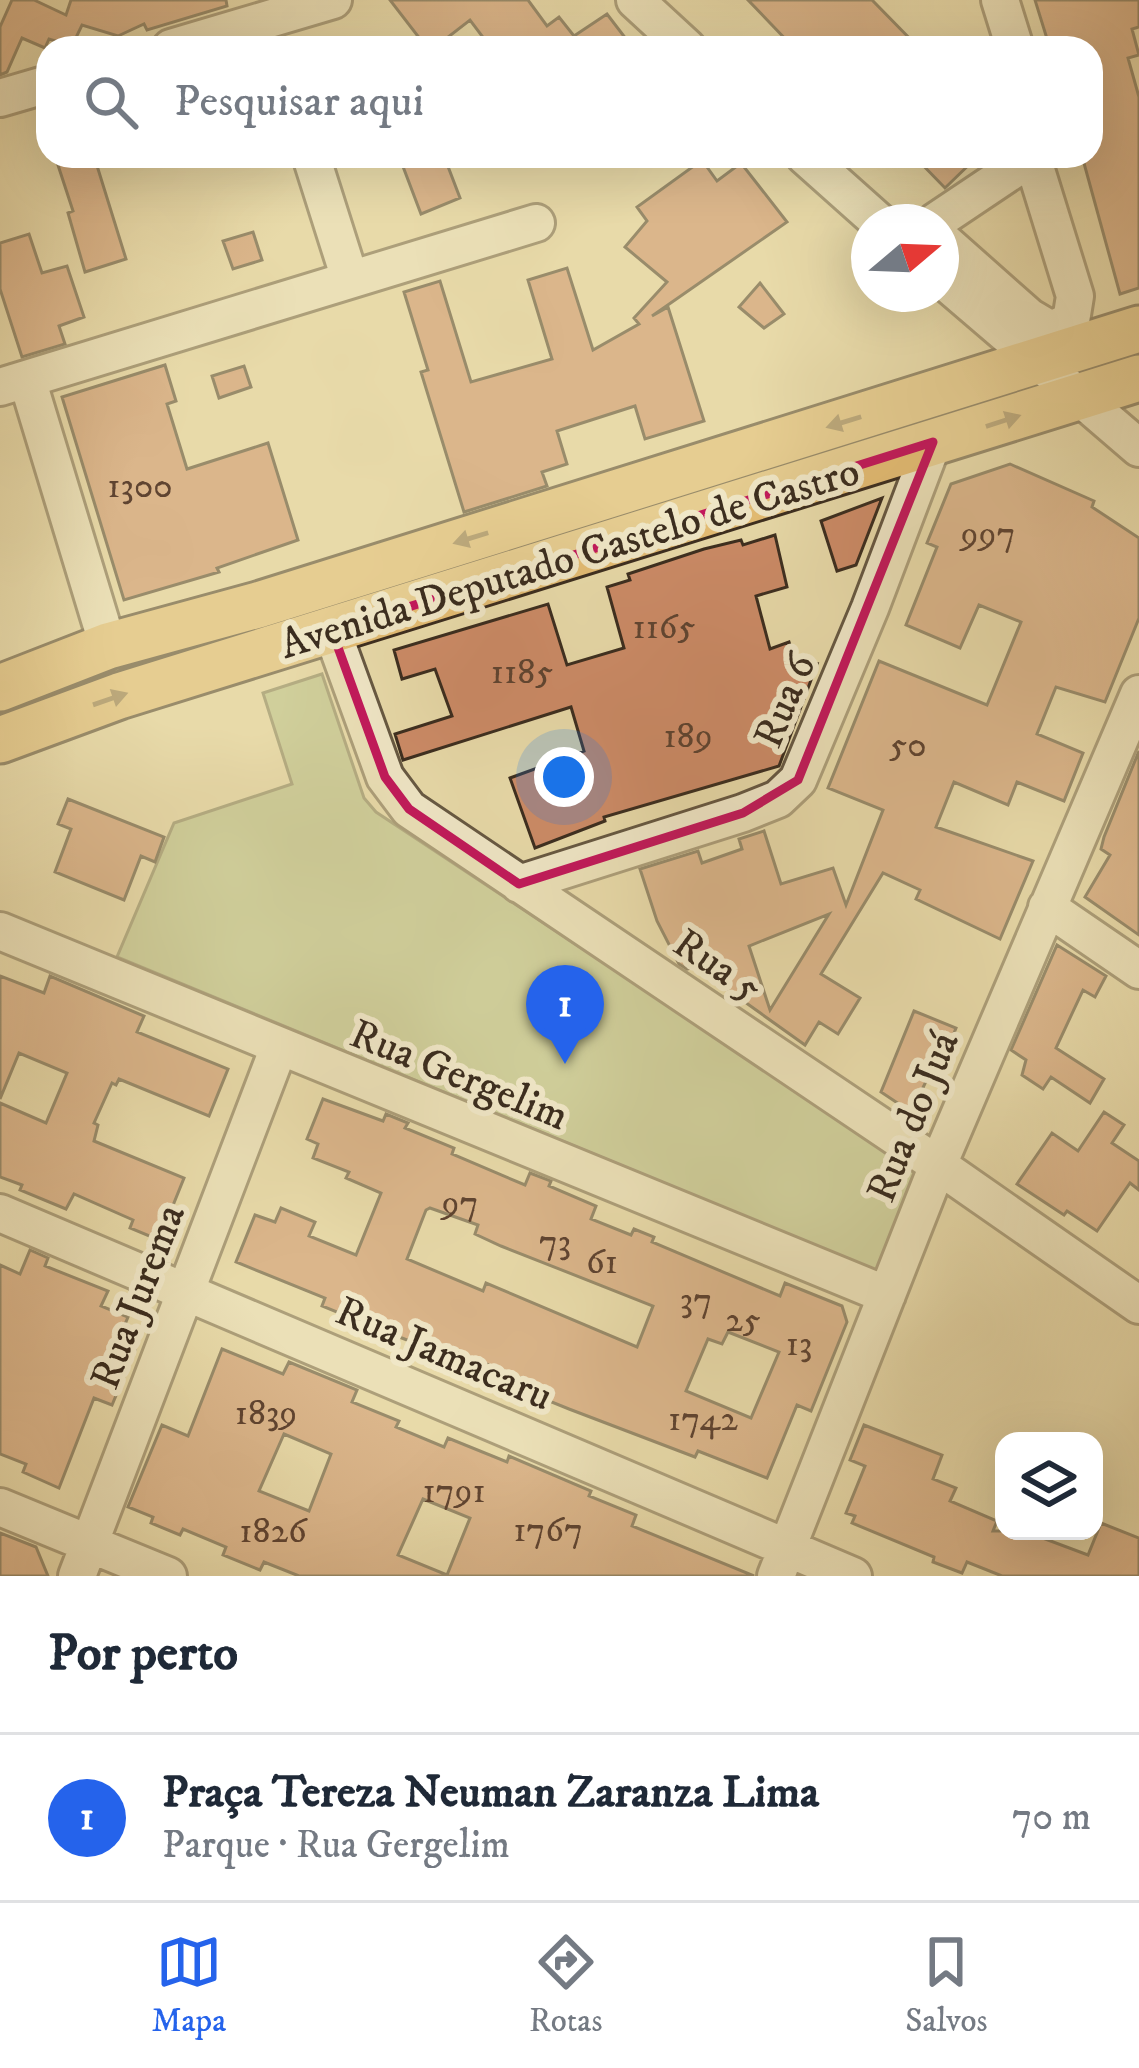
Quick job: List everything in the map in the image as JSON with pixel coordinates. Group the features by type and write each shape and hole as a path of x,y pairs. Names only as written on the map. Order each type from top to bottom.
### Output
{"main road":[{"name":"Avenida Deputado Castelo de Castro","path":"0,688 108,646 281,598 1124,334"},
{"name":"Avenida Deputado Castelo de Castro","path":"0,740 119,696 1131,381"}],"street":[{"path":"272,34 333,0"},
{"path":"634,0 674,36"},
{"path":"1000,0 1011,36"},
{"path":"0,98 36,88"},
{"path":"315,168 350,279"},
{"path":"819,168 859,204"},
{"path":"959,206 1015,168"},
{"path":"959,255 1029,317 1052,330 1071,321 1075,296 1034,168"},
{"path":"1055,168 1124,334 1131,381"},
{"path":"108,646 14,383 536,223"},
{"path":"959,294 1139,448"},
{"name":"Rua 6","path":"519,884 743,813 778,799 798,780 933,442"},
{"name":"Rua 5","path":"332,631 385,777 409,809 1139,1305"},
{"name":"Rua do Juá","path":"782,1563 938,1165 1047,907 1127,755 1139,694"},
{"path":"1047,907 1139,970"},
{"name":"Rua Gergelim","path":"0,931 887,1295"},
{"name":"Rua Jurema","path":"84,1560 279,1047"},
{"name":"Rua Jamacaru","path":"0,1214 186,1290 782,1563 853,1576"},
{"path":"0,1507 84,1560 168,1576"}],"highlighted area":[{"path":"933,442 798,780 743,813 519,884 409,809 385,777 332,631"}],"green space":[{"path":"322,674 364,798 376,812 917,1170 877,1271 117,957 174,823 292,784 263,693"}],"building":[{"path":"12,0 34,0 66,15 71,0 226,0 227,6 147,30 144,24 118,36 82,25 77,36 36,36 36,44 22,38 7,72 0,75 0,27"},
{"path":"390,0 528,0 547,26 559,17 574,36 482,36 470,20 449,36 418,36"},
{"path":"748,0 872,0 907,36 782,36"},
{"path":"1035,0 1139,0 1139,27 1132,29 1139,55 1128,58 1139,97 1139,288 1120,294 1085,168 1103,168 1103,36 1046,36"},
{"path":"607,14 624,36 574,36"},
{"path":"59,168 98,168 126,259 85,272 68,213 73,211"},
{"path":"404,168 449,168 460,198 421,214"},
{"path":"691,168 708,168 717,181 734,168 745,168 787,222 652,316 668,307 704,421 645,439 635,406 557,431 567,464 542,472 547,486 464,512 421,372 428,370 404,292 440,281 471,382 552,359 528,280 567,268 593,350 639,324 634,318 667,282 625,247 647,221 637,207"},
{"path":"926,168 966,168 945,188"},
{"path":"253,232 262,260 233,269 223,241"},
{"path":"29,234 42,273 67,266 84,317 59,326 65,344 22,357 0,289 0,243"},
{"path":"760,283 784,314 764,328 739,307"},
{"path":"165,365 176,401 167,404 187,469 268,443 298,540 217,568 219,572 124,600 62,397"},
{"path":"244,366 251,387 219,398 212,376"},
{"path":"1010,464 1094,501 1092,507 1139,538 1139,618 1105,702 1056,687 1037,734 1083,753 1064,801 1017,782 1008,805 954,782 936,827 1033,861 1000,939 916,899 920,890 883,873 821,974 860,998 838,1034 819,1022 805,1045 728,990 715,961 687,969 679,964 657,921 640,869 698,851 702,863 742,849 739,839 764,831 781,884 833,868 846,905 883,810 828,788 879,661 987,705 1021,622 979,605 960,648 906,625 937,547 927,543 951,484","holes":["829,914 770,1010 749,946"]},
{"path":"882,498 856,565 837,571 821,521"},
{"path":"775,535 787,587 756,596 770,649 789,642 796,666 817,664 779,766 604,817 605,821 535,848 510,778 584,751 571,707 403,760 395,734 452,716 435,669 402,679 394,650 548,604 567,665 624,648 607,587 630,580 628,574 704,549 741,540 743,545"},
{"path":"1139,751 1139,935 1085,897 1110,855 1101,849 1104,837"},
{"path":"68,799 164,837 155,862 141,856 124,900 55,872 71,829 58,824"},
{"path":"1057,945 1106,976 1095,997 1083,990 1056,1048 1104,1079 1090,1103 1051,1077 1043,1089 1022,1075 1026,1060 1011,1050"},
{"path":"0,976 44,993 50,976 144,1016 137,1032 228,1069 209,1116 119,1079 116,1085 112,1083 94,1123 98,1125 94,1141 184,1178 159,1240 130,1228 133,1220 74,1194 66,1209 0,1177 0,1103 46,1123 67,1073 19,1053 0,1099"},
{"path":"914,1011 956,1028 943,1061 937,1059 911,1112 881,1092"},
{"path":"323,1099 383,1121 386,1114 408,1123 405,1128 454,1148 452,1154 525,1185 530,1173 551,1181 549,1186 596,1206 591,1219 631,1235 634,1229 654,1237 652,1242 780,1296 785,1283 842,1306 847,1322 811,1411 797,1405 767,1478 698,1451 695,1457 522,1390 526,1380 457,1352 454,1358 322,1306 325,1298 236,1262 255,1215 275,1222 281,1208 315,1222 309,1236 356,1255 381,1193 346,1178 349,1172 313,1158 318,1144 307,1139","holes":["430,1208 478,1225 475,1234 501,1246 653,1306 637,1347 486,1283 483,1291 407,1259","728,1332 779,1352 751,1418 686,1391 708,1339 722,1344"]},
{"path":"1104,1112 1124,1125 1112,1143 1139,1161 1139,1190 1130,1183 1097,1231 1017,1184 1052,1133 1078,1151"},
{"path":"30,1250 48,1258 45,1266 108,1291 101,1306 128,1317 117,1343 135,1350 112,1405 94,1398 59,1488 23,1472 26,1464 0,1454 0,1265 20,1274"},
{"path":"222,1349 283,1374 289,1362 357,1390 352,1402 399,1421 396,1427 444,1447 448,1438 507,1462 509,1456 636,1515 632,1526 754,1576 299,1576 264,1562 260,1570 223,1555 226,1547 183,1529 180,1535 128,1507 162,1425 188,1436","holes":["284,1434 331,1454 309,1511 259,1491","423,1499 470,1518 447,1575 398,1555"]},
{"path":"864,1425 942,1455 933,1479 956,1488 950,1501 995,1520 995,1540 1048,1540 1088,1555 1094,1540 1103,1540 1103,1524 1139,1538 1139,1576 1002,1576 967,1562 962,1573 933,1562 934,1557 852,1523 855,1516 846,1513 865,1466 850,1460"},
{"path":"0,1533 36,1547 48,1576 0,1576"}],"place":[{"name":"Praça Tereza Neuman Zaranza Lima","path":"565,1064"}]}
